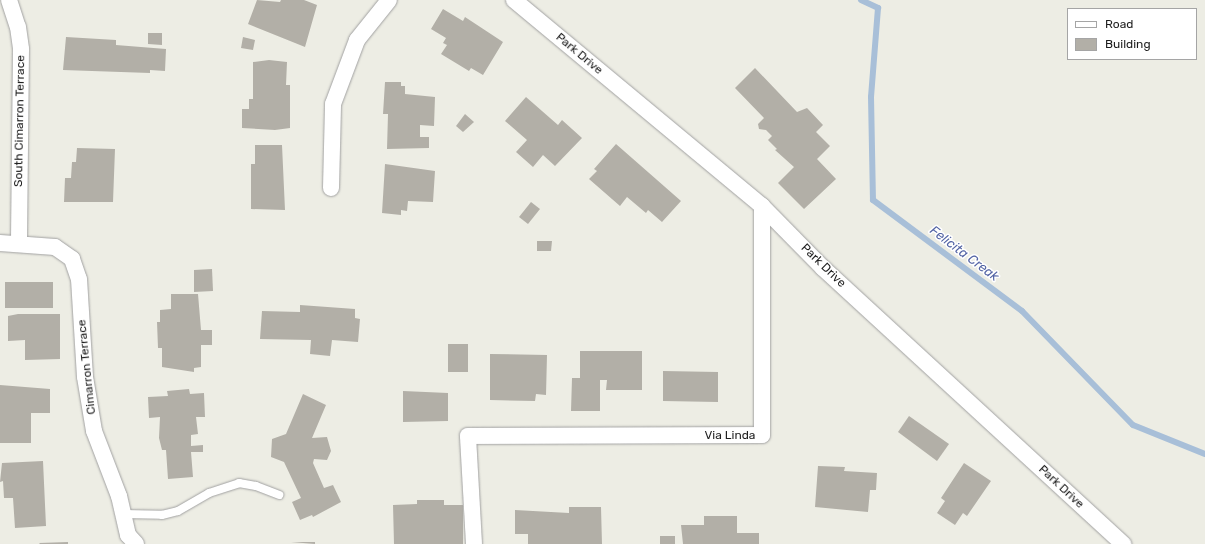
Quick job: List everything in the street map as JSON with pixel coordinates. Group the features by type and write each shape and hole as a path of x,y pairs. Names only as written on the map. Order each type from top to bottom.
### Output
{"street":[{"name":"South Cimarron Terrace","path":"8,0 18,27 21,49 19,243"},
{"path":"331,188 333,104 357,40 388,0"},
{"name":"Park Drive","path":"514,0 762,206 823,268 1123,544"},
{"name":"Via Linda","path":"474,544 468,436 762,436 762,206"},
{"name":"Cimarron Terrace","path":"0,243 19,243 55,247 72,259 78,279 85,377 94,431 119,496 128,536 136,544"}],"lane":[{"path":"123,514 162,515 178,511 215,490 238,483 256,486 279,495"}],"building":[{"path":"257,0 280,2 281,0 304,0 317,5 305,47 248,24"},
{"path":"443,9 463,21 465,17 503,42 483,75 471,68 469,71 441,54 447,45 443,43 446,38 431,29"},
{"path":"148,33 162,33 162,45 148,44"},
{"path":"66,37 116,40 116,45 166,49 165,71 150,70 150,73 63,70"},
{"path":"243,37 255,40 253,50 241,48"},
{"path":"269,60 287,62 286,85 290,85 290,128 275,130 242,128 242,109 249,109 249,99 253,99 253,62"},
{"path":"755,68 797,112 807,108 823,125 816,132 830,146 817,159 836,179 804,209 778,183 794,167 775,150 777,149 768,140 772,136 766,130 759,129 758,124 764,118 735,88"},
{"path":"385,82 401,82 401,86 405,86 405,94 435,97 434,126 420,125 420,137 429,137 429,148 387,149 388,114 383,114"},
{"path":"526,97 558,125 562,120 582,138 555,166 543,155 533,167 516,152 527,140 505,121"},
{"path":"465,114 474,122 463,132 456,126"},
{"path":"616,144 681,201 662,222 648,210 646,213 627,197 620,206 589,179 597,171 594,169"},
{"path":"255,145 282,145 285,210 251,209 251,164 255,164"},
{"path":"77,148 115,149 113,202 64,202 65,178 71,178 72,162 76,162"},
{"path":"385,164 435,171 433,202 408,201 407,211 401,210 401,215 382,213"},
{"path":"531,202 540,209 528,224 519,217"},
{"path":"537,241 552,241 551,251 537,251"},
{"path":"212,269 213,291 194,292 194,270"},
{"path":"5,282 53,282 53,308 5,308"},
{"path":"171,294 198,294 201,330 212,330 212,345 201,345 201,367 194,368 194,372 162,367 162,348 158,348 157,322 160,322 160,310 171,309"},
{"path":"300,305 355,309 355,318 360,319 358,342 332,340 330,356 310,354 311,340 260,339 262,311 300,312"},
{"path":"18,314 60,314 60,359 25,360 25,340 8,341 8,316"},
{"path":"448,344 468,344 468,372 448,372"},
{"path":"580,351 642,351 642,390 606,390 607,380 600,380 600,411 571,411 572,378 580,378"},
{"path":"490,354 547,355 546,395 536,394 535,401 490,400"},
{"path":"663,371 718,372 718,402 663,401"},
{"path":"0,385 50,389 50,413 31,413 31,443 0,443"},
{"path":"189,389 190,394 204,393 205,417 196,417 198,434 191,435 191,446 203,445 203,452 191,452 193,477 168,479 166,450 162,450 159,438 160,417 149,418 148,397 168,396 167,391"},
{"path":"403,391 448,393 448,421 403,422"},
{"path":"303,394 326,405 312,438 327,437 331,451 327,460 314,459 313,463 324,488 333,485 341,502 313,517 312,515 300,520 292,502 301,498 284,462 271,457 272,439 286,434"},
{"path":"909,416 949,444 937,461 898,432"},
{"path":"43,461 46,526 15,528 13,498 4,498 3,481 0,482 2,463"},
{"path":"964,463 991,481 967,516 963,513 955,525 937,513 945,501 941,498"},
{"path":"818,466 845,467 844,471 877,473 876,490 870,490 868,512 815,507"},
{"path":"417,500 444,500 444,505 463,505 463,544 394,544 393,505 417,504"},
{"path":"569,507 601,507 602,544 528,544 528,534 515,534 515,510 569,513"},
{"path":"704,516 737,516 737,533 759,533 759,544 683,544 681,525 704,525"},
{"path":"660,536 675,536 675,544 660,544"},
{"path":"68,542 68,544 39,543"},
{"path":"291,542 315,542 315,544"}],"waterway":[{"name":"Felicita Creak","path":"861,0 878,8 871,97 873,200 1022,311 1133,425 1205,454"}]}
